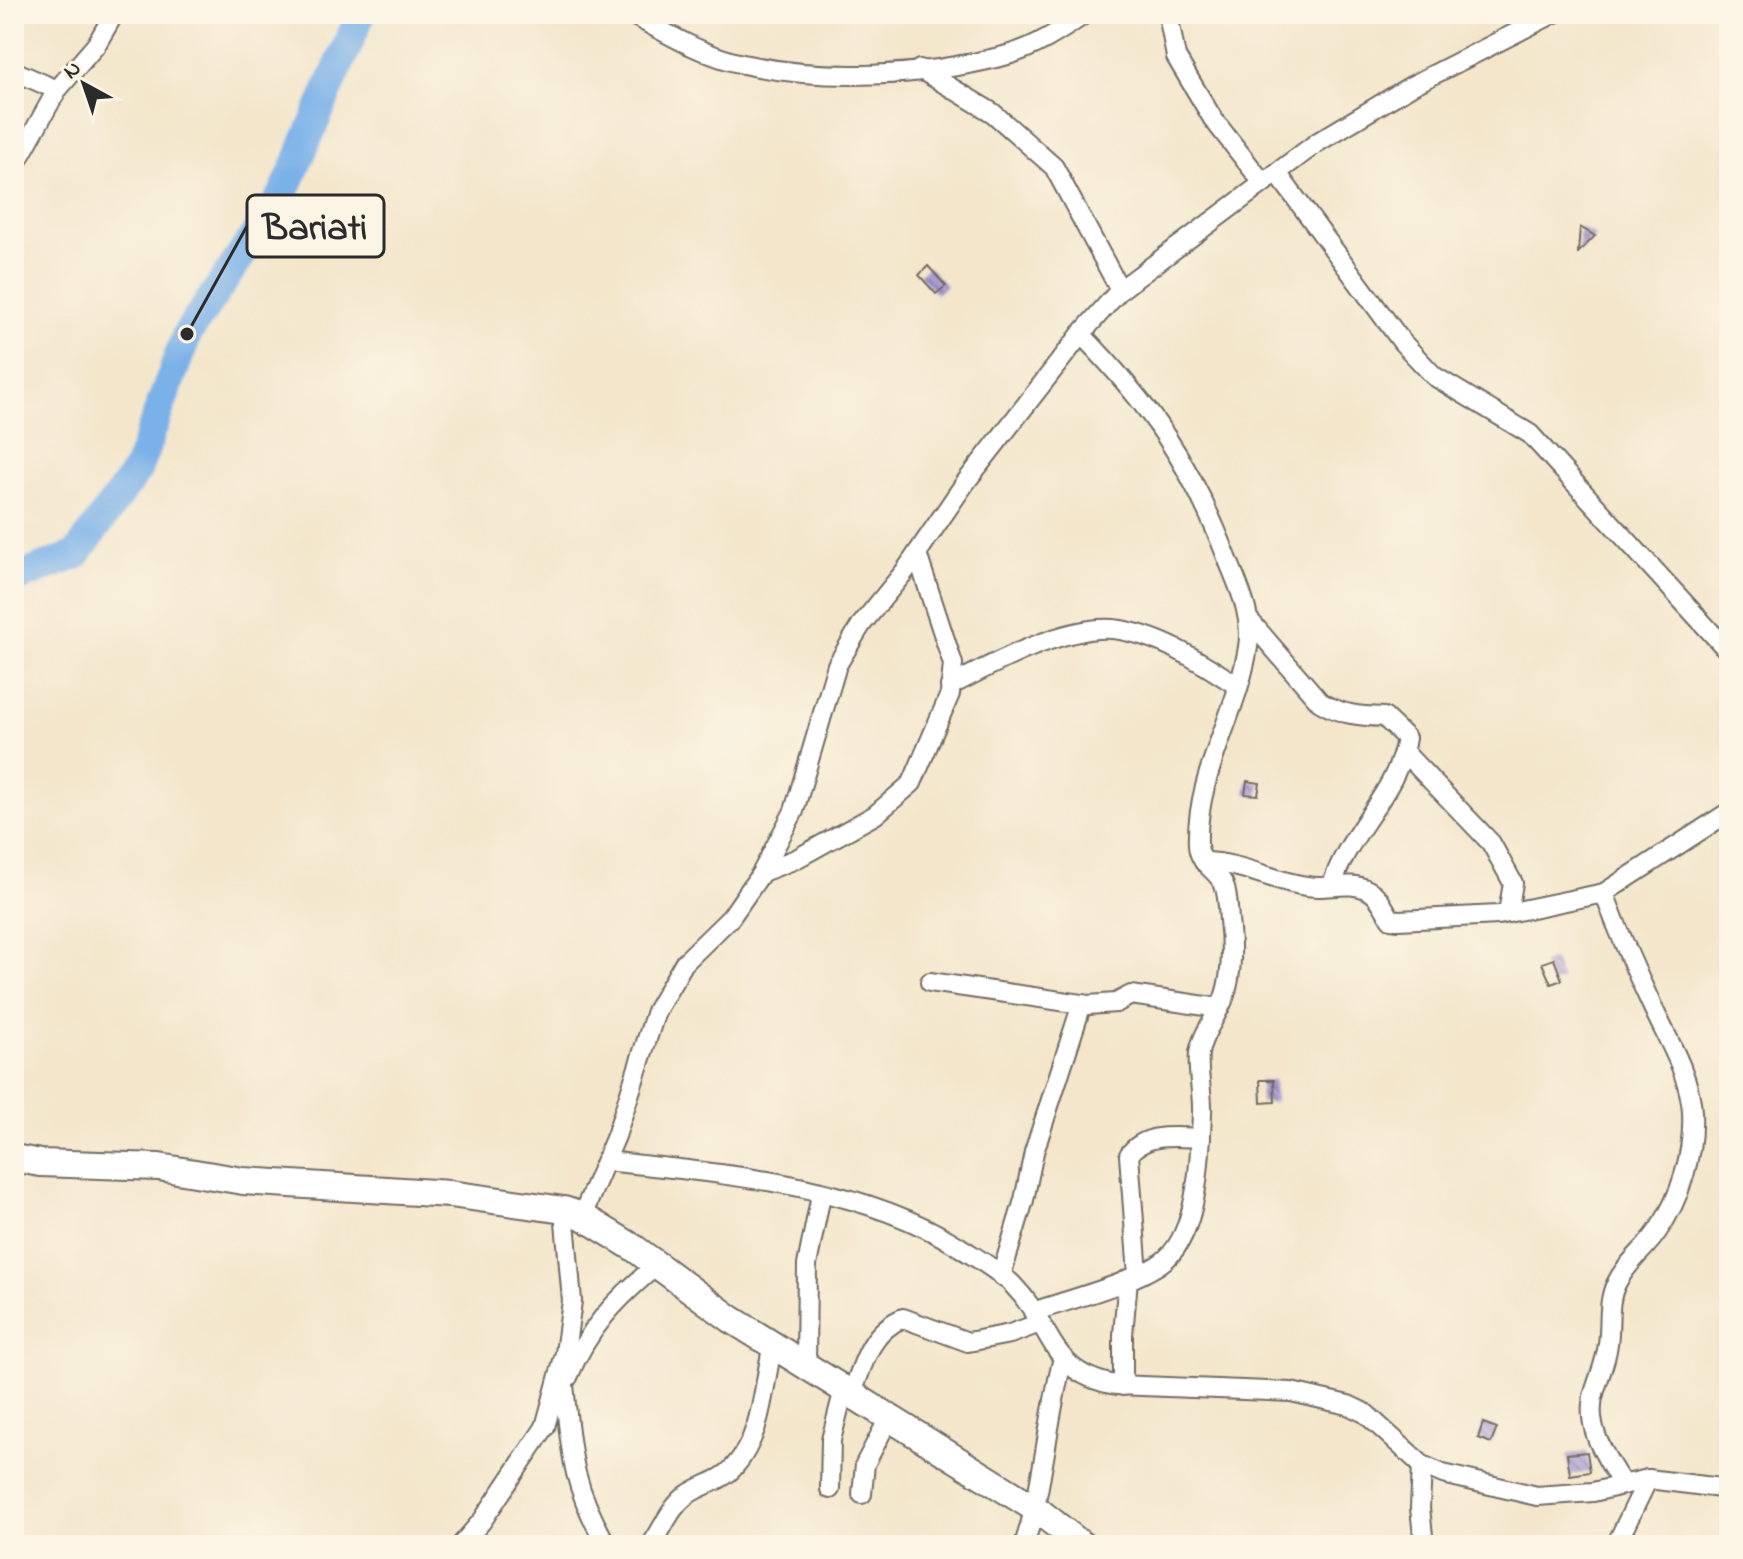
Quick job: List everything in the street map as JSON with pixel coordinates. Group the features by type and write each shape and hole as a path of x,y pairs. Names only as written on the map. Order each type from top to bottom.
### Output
{"street":[{"path":"14,167 57,90 96,45 114,14"},
{"path":"631,14 683,42 741,64 819,74 920,69 1006,56 1047,40 1085,14"},
{"path":"1168,14 1176,57 1213,119 1270,178 1402,342 1434,376 1530,434 1729,652"},
{"path":"461,1545 482,1521 545,1427 562,1365 572,1301 573,1213 606,1161 656,1011 684,963 731,917 762,872 794,811 837,665 861,625 917,554 965,483 1081,334 1120,290 1318,142 1411,86 1553,14"},
{"path":"920,69 993,113 1054,167 1120,290"},
{"path":"14,71 57,90"},
{"path":"1081,334 1130,383 1162,426 1188,469 1214,521 1250,621 1320,702 1334,711 1391,720 1406,738 1396,774 1353,838 1332,886"},
{"path":"762,872 821,846 899,798 912,783 950,686 953,664 917,554"},
{"path":"830,1489 831,1440 848,1391 875,1339 887,1324 903,1318 968,1342 1010,1334 1037,1318 1133,1277 1170,1256 1180,1238 1198,1180 1201,1138 1199,1051 1229,978 1229,922 1225,887 1204,862 1198,847 1211,766 1248,648 1250,621"},
{"path":"950,686 1004,657 1090,630 1111,629 1174,648 1236,685"},
{"path":"1404,752 1491,843 1513,883 1508,913"},
{"path":"1204,862 1244,868 1311,887 1345,884 1369,890 1391,919 1508,913 1604,893 1729,812"},
{"path":"1604,893 1621,941 1675,1049 1692,1109 1691,1145 1679,1194 1656,1234 1633,1257 1610,1301 1612,1319 1606,1364 1594,1391 1590,1414 1596,1436 1623,1485"},
{"path":"930,982 1082,1004 1103,1005 1131,995 1219,1008"},
{"path":"1001,1276 1047,1107 1082,1004"},
{"path":"1123,1386 1123,1334 1133,1277 1129,1155 1136,1145 1148,1139 1201,1138"},
{"path":"14,1158 40,1163 159,1167 243,1181 450,1194 573,1213 657,1265 731,1319 1036,1509 1082,1545"},
{"path":"606,1161 725,1177 821,1195 907,1219 956,1245 1012,1284 1063,1358 1090,1381 1123,1386 1291,1392 1348,1405 1365,1413 1422,1465 1443,1474 1537,1496 1593,1492 1648,1479 1729,1489"},
{"path":"806,1366 807,1265 821,1195"},
{"path":"564,1387 587,1336 603,1314 657,1265"},
{"path":"651,1545 686,1495 717,1481 733,1469 744,1454 762,1401 773,1345"},
{"path":"1024,1545 1036,1509 1051,1406 1063,1358"},
{"path":"562,1365 570,1455 577,1486 607,1545"},
{"path":"862,1494 865,1464 889,1418"},
{"path":"1422,1465 1420,1508 1424,1545"},
{"path":"1616,1545 1648,1479"}],"building":[{"path":"1580,227 1595,236 1578,253"},
{"path":"928,266 946,286 936,294 919,275"},
{"path":"1247,781 1260,783 1258,795 1245,794"},
{"path":"1554,959 1562,980 1551,984 1542,963"},
{"path":"1260,1080 1274,1080 1275,1102 1261,1103"},
{"path":"1483,1423 1497,1428 1491,1443 1478,1438"},
{"path":"1587,1452 1590,1472 1570,1475 1567,1454"}],"waterway":[{"path":"14,579 76,555 137,470 187,334 284,193 361,14"}],"place":[{"name":"Bariati","path":"187,334"}]}
